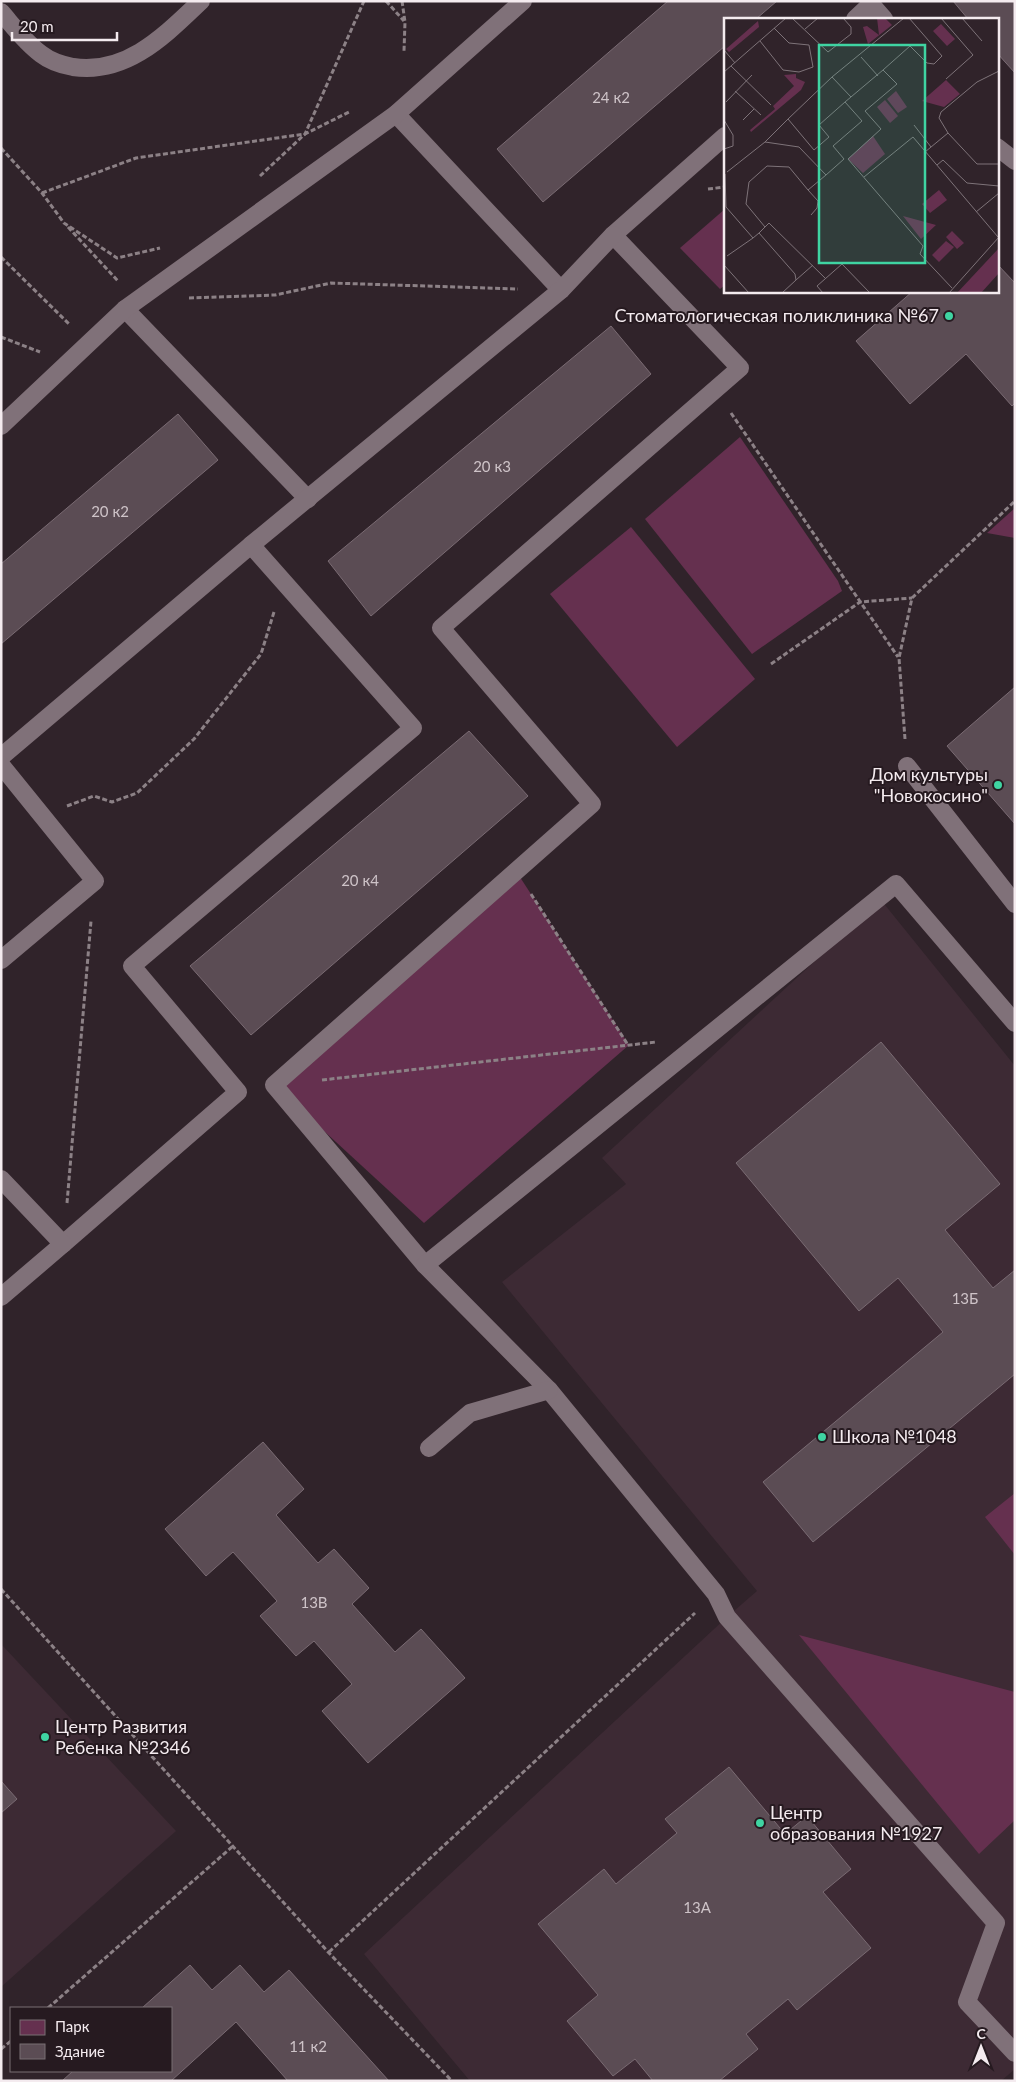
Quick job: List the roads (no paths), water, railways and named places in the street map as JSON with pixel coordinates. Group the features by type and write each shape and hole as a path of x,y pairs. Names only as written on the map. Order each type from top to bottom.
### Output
{"lane":[{"path":"1,12 27,42 42,55 61,65 83,68 106,66 130,59 169,31 201,1"},
{"path":"1,426 131,304 396,114 523,1"},
{"path":"856,18 871,4 883,18"},
{"path":"396,114 561,290"},
{"path":"1,757 251,545 561,290 613,235 724,137"},
{"path":"998,148 1015,161"},
{"path":"613,235 740,368 441,628 592,804 274,1085 425,1265 549,1390 716,1594 727,1617 996,1923 967,2002 1015,2053"},
{"path":"131,304 308,498"},
{"path":"1,1297 238,1092 132,966 413,728 251,545"},
{"path":"1,765 95,881 1,960"},
{"path":"907,766 1015,904"},
{"path":"425,1265 896,884 1014,1022"},
{"path":"1,1178 63,1244"},
{"path":"428,1448 470,1412 549,1390"}],"place":[{"name":"Стоматологическая поликлиника №67","path":"949,316"},
{"name":"Дом культуры \"Новокосино\"","path":"998,785"},
{"name":"Школа №1048","path":"822,1437"},
{"name":"Центр Развития Ребенка №2346","path":"45,1737"},
{"name":"Центр образования №1927","path":"760,1823"}]}
